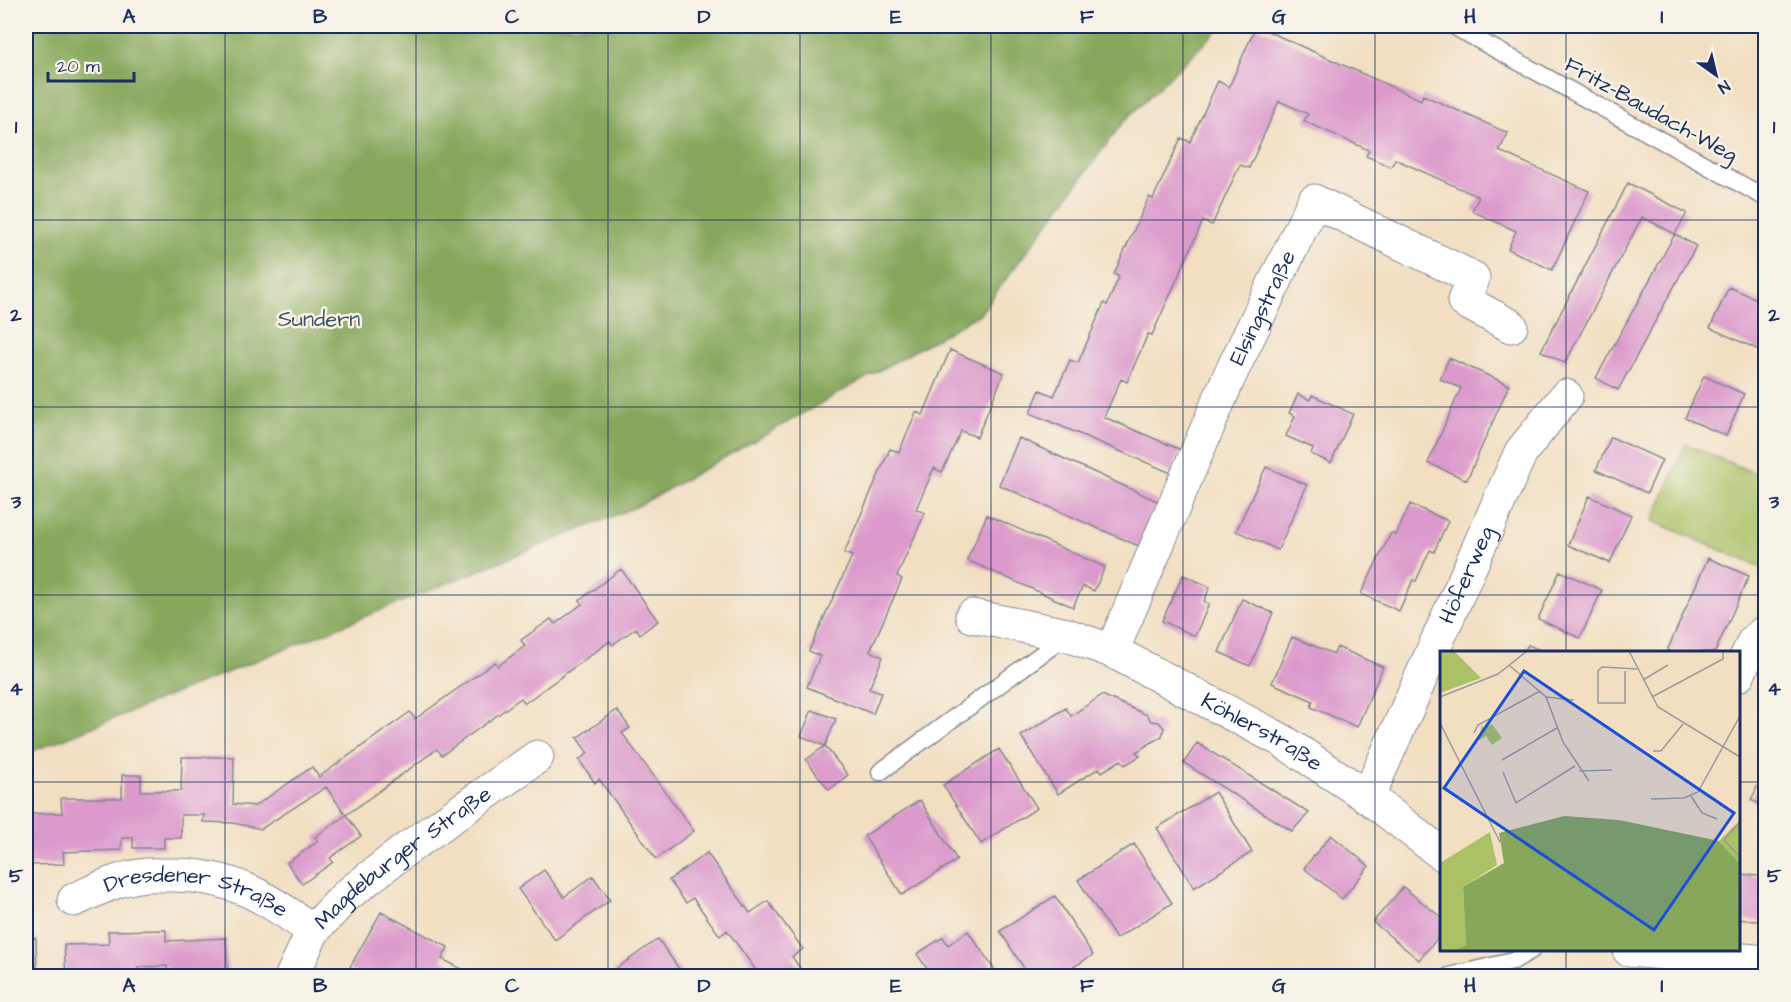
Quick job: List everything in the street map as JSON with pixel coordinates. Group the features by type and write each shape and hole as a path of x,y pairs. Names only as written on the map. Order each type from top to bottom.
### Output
{"street":[{"name":"Elsingstraße","path":"1112,651 1228,377 1314,201 1473,278 1464,301 1511,326"},
{"name":"Höferweg","path":"1368,797 1521,452 1566,396"},
{"name":"Köhlerstraße","path":"972,616 1067,635 1112,651 1281,740 1368,797 1440,852"},
{"path":"1740,671 1754,641 1766,631"},
{"name":"Magdeburger Straße","path":"292,976 313,931 347,895 405,850 537,757"},
{"name":"Dresdener Straße","path":"74,900 138,876 184,874 222,880 251,891 282,908 313,931"},
{"path":"1640,951 1766,962"}],"lane":[{"name":"Fritz-Baudach-Weg","path":"1453,26 1766,198"},
{"path":"880,772 1067,635"},
{"path":"1449,976 1513,961 1530,951"}],"green space":[{"name":"Sundern","path":"26,26 1222,26 1124,121 980,314 638,506 26,754"},
{"path":"1686,444 1756,474 1765,453 1765,569 1653,521"}],"building":[{"path":"1256,26 1421,100 1423,95 1508,133 1499,151 1589,191 1552,270 1508,249 1516,231 1472,211 1479,197 1395,159 1391,167 1366,156 1369,150 1304,121 1308,114 1279,101 1249,168 1240,165 1212,225 1203,221 1152,335 1148,334 1127,382 1121,379 1104,417 1181,450 1171,473 1030,413 1040,390 1054,396 1070,360 1078,363 1104,303 1107,305 1119,277 1114,274 1149,197 1153,199 1181,138 1190,142 1218,81 1229,87"},
{"path":"1628,183 1687,213 1675,234 1642,217 1565,363 1541,351"},
{"path":"1675,234 1696,246 1618,390 1596,378"},
{"path":"1729,287 1766,303 1766,353 1710,328"},
{"path":"950,350 1004,373 977,437 961,431 942,472 934,468 916,509 925,513 897,576 902,579 870,651 883,657 869,689 881,693 873,714 807,687 820,656 809,651 852,556 844,553 890,449 899,452 916,412 923,415"},
{"path":"1449,358 1509,385 1467,480 1428,463 1461,388 1440,379"},
{"path":"1704,376 1744,394 1726,436 1685,418"},
{"path":"1298,394 1310,400 1312,395 1353,414 1331,463 1311,454 1313,448 1286,436 1295,416 1289,413"},
{"path":"1611,437 1662,460 1647,493 1596,470"},
{"path":"1019,438 1159,502 1141,547 999,485"},
{"path":"1266,467 1307,485 1278,550 1236,531"},
{"path":"1589,496 1631,515 1610,563 1568,545"},
{"path":"1410,504 1448,521 1434,552 1430,550 1416,581 1413,580 1399,611 1361,594 1391,533 1396,535"},
{"path":"987,515 1105,567 1094,591 1083,586 1073,607 967,560"},
{"path":"1708,558 1749,576 1715,651 1667,651"},
{"path":"621,569 658,621 640,634 636,628 612,645 610,641 525,703 521,698 442,755 437,749 346,815 326,787 261,829 233,823 203,822 204,815 181,815 181,838 164,838 164,848 133,848 133,838 122,838 121,850 63,852 64,864 26,865 26,814 62,813 61,798 122,798 122,775 141,775 141,791 181,791 182,757 234,757 233,804 255,806 312,767 319,777 410,712 415,719 495,662 498,666 525,646 521,640 551,619 555,624 582,604 580,600"},
{"path":"1560,571 1602,590 1580,638 1538,619"},
{"path":"1183,575 1210,587 1204,601 1209,604 1195,636 1162,621"},
{"path":"1242,599 1273,613 1250,666 1219,652"},
{"path":"1292,637 1334,654 1337,647 1383,667 1357,727 1311,707 1313,701 1272,683"},
{"path":"1528,645 1543,651 1525,651"},
{"path":"1102,695 1147,715 1151,721 1159,722 1164,728 1162,736 1136,752 1140,756 1125,765 1121,760 1102,772 1099,768 1058,794 1021,736 1066,708 1071,716"},
{"path":"617,710 630,728 622,733 694,831 656,859 599,779 595,783 579,760 588,753 577,738"},
{"path":"812,710 836,719 825,746 801,736"},
{"path":"1197,743 1309,813 1292,831 1184,763"},
{"path":"825,746 848,775 829,790 806,760"},
{"path":"999,749 1037,808 981,844 943,785"},
{"path":"1766,768 1766,807 1751,800"},
{"path":"1215,792 1252,852 1194,888 1157,828"},
{"path":"920,800 957,860 902,895 864,836"},
{"path":"346,815 361,836 330,858 333,862 302,884 287,863 318,841 315,837"},
{"path":"1331,835 1369,866 1342,899 1304,868"},
{"path":"1134,844 1172,903 1116,939 1078,880"},
{"path":"707,853 750,913 768,901 803,949 792,957 806,976 760,976 727,930 720,936 693,898 686,903 669,880"},
{"path":"544,870 564,897 593,876 610,900 555,940 518,889"},
{"path":"1740,874 1766,877 1766,922 1740,919"},
{"path":"1403,887 1440,916 1440,935 1419,960 1373,922"},
{"path":"1055,896 1093,955 1059,976 1029,976 1000,931"},
{"path":"381,912 448,947 442,959 475,976 363,976 349,969"},
{"path":"166,930 166,941 226,938 228,976 168,976 167,966 138,967 139,976 66,976 64,945 109,944 108,931"},
{"path":"968,931 999,976 932,976 917,954 943,937 948,945"},
{"path":"26,938 36,938 37,976 26,976"},
{"path":"658,939 684,976 618,976 613,971"}]}
